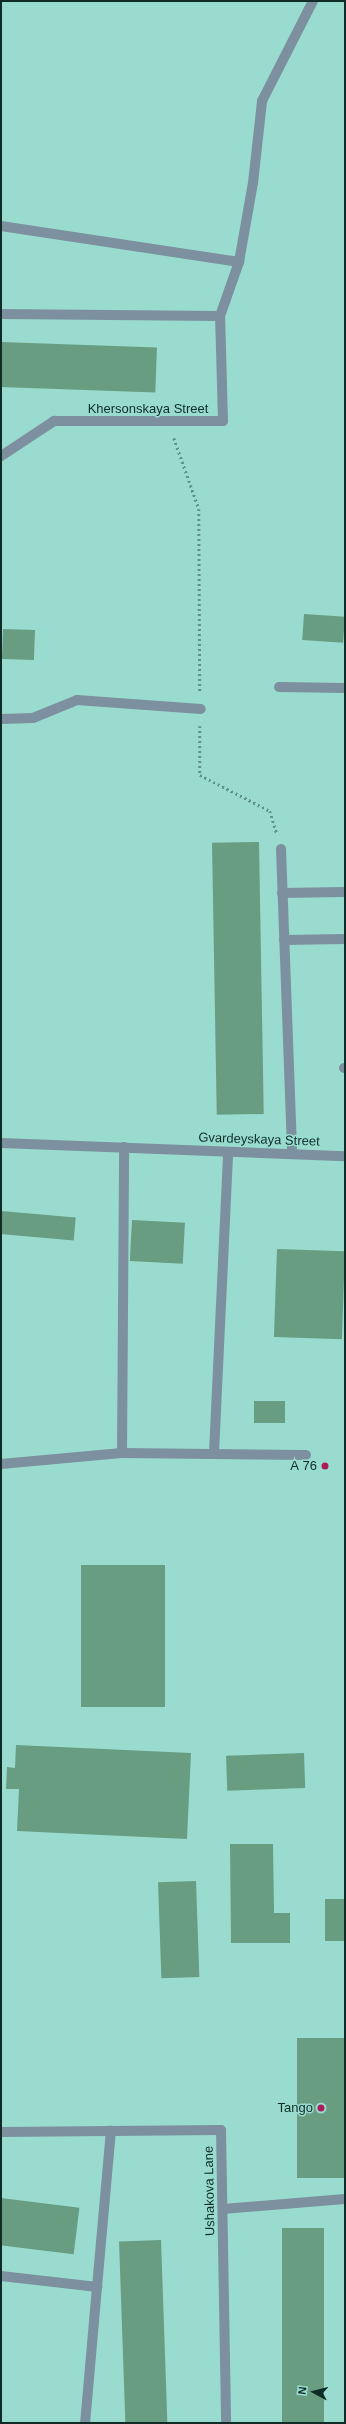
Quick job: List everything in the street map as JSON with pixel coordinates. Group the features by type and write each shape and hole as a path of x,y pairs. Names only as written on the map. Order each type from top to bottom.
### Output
{"street":[{"path":"1,314 220,316 239,262 253,183 262,101 313,1"},
{"path":"1,226 239,262"},
{"name":"Khersonskaya Street","path":"1,456 54,421 170,424 223,421 220,316"},
{"path":"279,687 345,688"},
{"path":"1,719 33,718 77,700 201,709"},
{"path":"281,849 292,1154"},
{"path":"282,893 345,892"},
{"path":"284,940 345,939"},
{"name":"Gvardeyskaya Street","path":"1,1143 345,1156"},
{"path":"122,1453 124,1147"},
{"path":"214,1453 228,1152"},
{"path":"1,1464 122,1453 306,1455"},
{"name":"Ushakova Lane","path":"1,2132 221,2130 226,2423"},
{"path":"85,2423 111,2131"},
{"path":"223,2209 345,2199"},
{"path":"1,2276 98,2287"}],"path":[{"path":"170,424 199,509 201,709 200,776 270,811 281,849"}],"building":[{"path":"1,342 157,347 155,392 1,387"},
{"path":"304,614 345,617 343,643 302,640"},
{"path":"3,629 35,630 34,660 2,659"},
{"path":"259,842 264,1114 217,1115 212,843"},
{"path":"1,1211 76,1218 74,1240 1,1234"},
{"path":"132,1220 185,1223 183,1264 130,1261"},
{"path":"277,1249 345,1251 342,1339 274,1337"},
{"path":"254,1401 285,1401 285,1423 254,1423"},
{"path":"81,1565 165,1565 165,1707 81,1707"},
{"path":"16,1745 191,1753 187,1839 17,1831 19,1789 6,1789 7,1767 15,1768"},
{"path":"304,1753 305,1788 227,1791 226,1756"},
{"path":"230,1844 273,1844 274,1913 290,1913 290,1943 231,1943"},
{"path":"196,1881 199,1977 161,1978 158,1882"},
{"path":"325,1899 345,1899 345,1941 325,1941"},
{"name":"Tango","path":"297,2038 345,2038 345,2178 297,2178"},
{"path":"1,2198 79,2208 74,2254 1,2245"},
{"path":"282,2228 324,2228 324,2423 282,2423"},
{"path":"161,2240 167,2423 125,2423 119,2241"}],"place":[{"name":"А 76","path":"325,1466"},
{"name":"Tango","path":"321,2108"}]}
